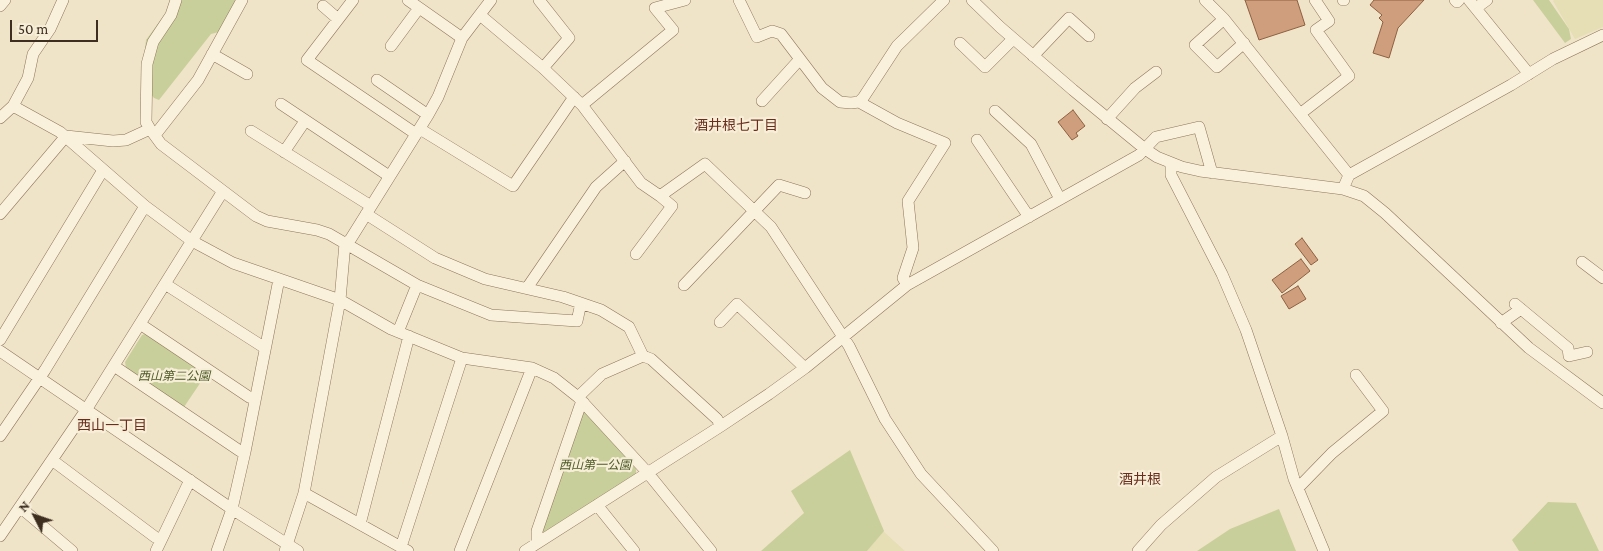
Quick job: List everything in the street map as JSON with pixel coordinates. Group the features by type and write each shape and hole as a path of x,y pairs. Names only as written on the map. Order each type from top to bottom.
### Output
{"street":[{"path":"0,6 5,0"},
{"path":"0,118 13,106 28,78 33,54 50,29 63,0"},
{"path":"176,0 171,15 152,42 147,64 146,122 161,144 223,191 261,219 318,230 345,243 417,284 491,315 577,321 581,303"},
{"path":"66,136 113,141 126,140 152,132 198,80 242,0"},
{"path":"353,0 307,60 418,131 512,186 578,101 673,30 655,8 685,0"},
{"path":"408,0 462,38"},
{"path":"345,243 350,240 428,115 438,97 462,38 491,0"},
{"path":"539,0 569,38 543,68"},
{"path":"739,0 757,37 772,31 781,34 830,96 840,102 859,102 897,123 945,143 908,201 913,248 903,278 907,285"},
{"path":"859,102 897,46 944,0"},
{"path":"973,0 1013,39 1107,119 1145,149 1171,163 1212,173 1343,189 1364,196 1529,348 1603,403"},
{"path":"1205,0 1244,43 1349,175"},
{"path":"1300,114 1349,76 1316,30 1329,21 1315,0"},
{"path":"1456,0 1457,2 1459,0"},
{"path":"1487,0 1473,4 1529,74"},
{"path":"323,6 338,19"},
{"path":"391,46 419,8"},
{"path":"480,15 543,68 578,101 641,182 672,206 636,254"},
{"path":"1033,56 1069,18 1089,36"},
{"path":"1224,19 1195,45 1217,67 1244,43"},
{"path":"1343,189 1349,175 1553,59 1603,36"},
{"path":"960,43 985,67 1013,39"},
{"path":"212,54 247,74"},
{"path":"762,101 800,59"},
{"path":"1107,119 1135,88 1156,72"},
{"path":"377,80 428,115"},
{"path":"281,104 389,176"},
{"path":"13,106 66,136 145,206 192,240 233,263 340,300 398,332 462,358 532,368 554,378 581,400 647,472 711,551"},
{"path":"995,111 1031,144 1060,199"},
{"path":"284,152 306,121"},
{"path":"525,551 721,426 805,368 907,285 1139,156 1156,137 1199,128 1212,173"},
{"path":"251,131 435,258 485,279 563,297 601,310 629,326 643,356"},
{"path":"0,214 66,136"},
{"path":"977,140 1029,217"},
{"path":"527,288 596,187 625,161"},
{"path":"1171,163 1171,175 1222,274 1246,330 1298,488 1324,551"},
{"path":"660,196 705,164 771,227 849,346 885,419 921,474 993,551"},
{"path":"0,340 103,170"},
{"path":"684,285 779,185 805,193"},
{"path":"0,536 86,410 223,191"},
{"path":"0,436 40,379 145,206"},
{"path":"0,350 291,549 304,493 340,300 345,243"},
{"path":"1582,262 1603,278"},
{"path":"217,551 232,508 245,452 279,279"},
{"path":"165,284 265,348"},
{"path":"398,332 417,284"},
{"path":"720,322 737,304 805,368"},
{"path":"1501,323 1518,306 1568,348 1569,356"},
{"path":"140,324 249,397 255,398"},
{"path":"360,524 409,336"},
{"path":"1558,370 1569,356 1587,352"},
{"path":"537,543 537,531 581,400 602,374 643,356 651,359 717,419 721,426"},
{"path":"304,493 404,549 462,358"},
{"path":"114,366 240,451 245,452"},
{"path":"460,551 532,368"},
{"path":"1298,488 1332,453 1383,411 1356,374"},
{"path":"1138,551 1161,525 1216,477 1282,436"},
{"path":"52,460 155,538 159,546"},
{"path":"159,546 190,480"},
{"path":"597,505 628,549"},
{"path":"20,507 72,551"}],"shaded area":[{"path":"1554,0 1603,0 1603,27 1575,39"},
{"path":"883,531 905,551 867,551"}],"green space":[{"path":"171,0 237,0 219,32 211,34 159,100 154,98 141,82 146,40 167,11"},
{"path":"1533,0 1549,0 1569,29 1571,39 1565,43"},
{"name":"西山第二公園","path":"145,334 207,373 184,407 126,368 125,362 142,335"},
{"name":"西山第一公園","path":"585,412 636,469 636,474 543,533 542,530 583,413"},
{"path":"850,450 884,531 867,551 761,551 804,513 791,491"},
{"path":"1548,502 1576,503 1599,551 1519,551 1512,540"},
{"path":"1279,509 1296,551 1197,551 1230,529"}],"building":[{"path":"1245,0 1297,0 1305,25 1259,40"},
{"path":"1374,0 1424,0 1398,28 1389,58 1373,53 1383,22 1379,18 1382,15 1370,5"},
{"path":"1073,110 1085,126 1076,133 1078,136 1072,140 1058,122"},
{"path":"1302,238 1318,260 1311,265 1295,244"},
{"path":"1301,259 1310,271 1282,293 1272,280"},
{"path":"1298,286 1306,299 1289,309 1281,296"}],"district":[{"name":"酒井根七丁目","path":"736,126"},
{"name":"西山一丁目","path":"112,426"},
{"name":"酒井根","path":"1140,480"}]}
